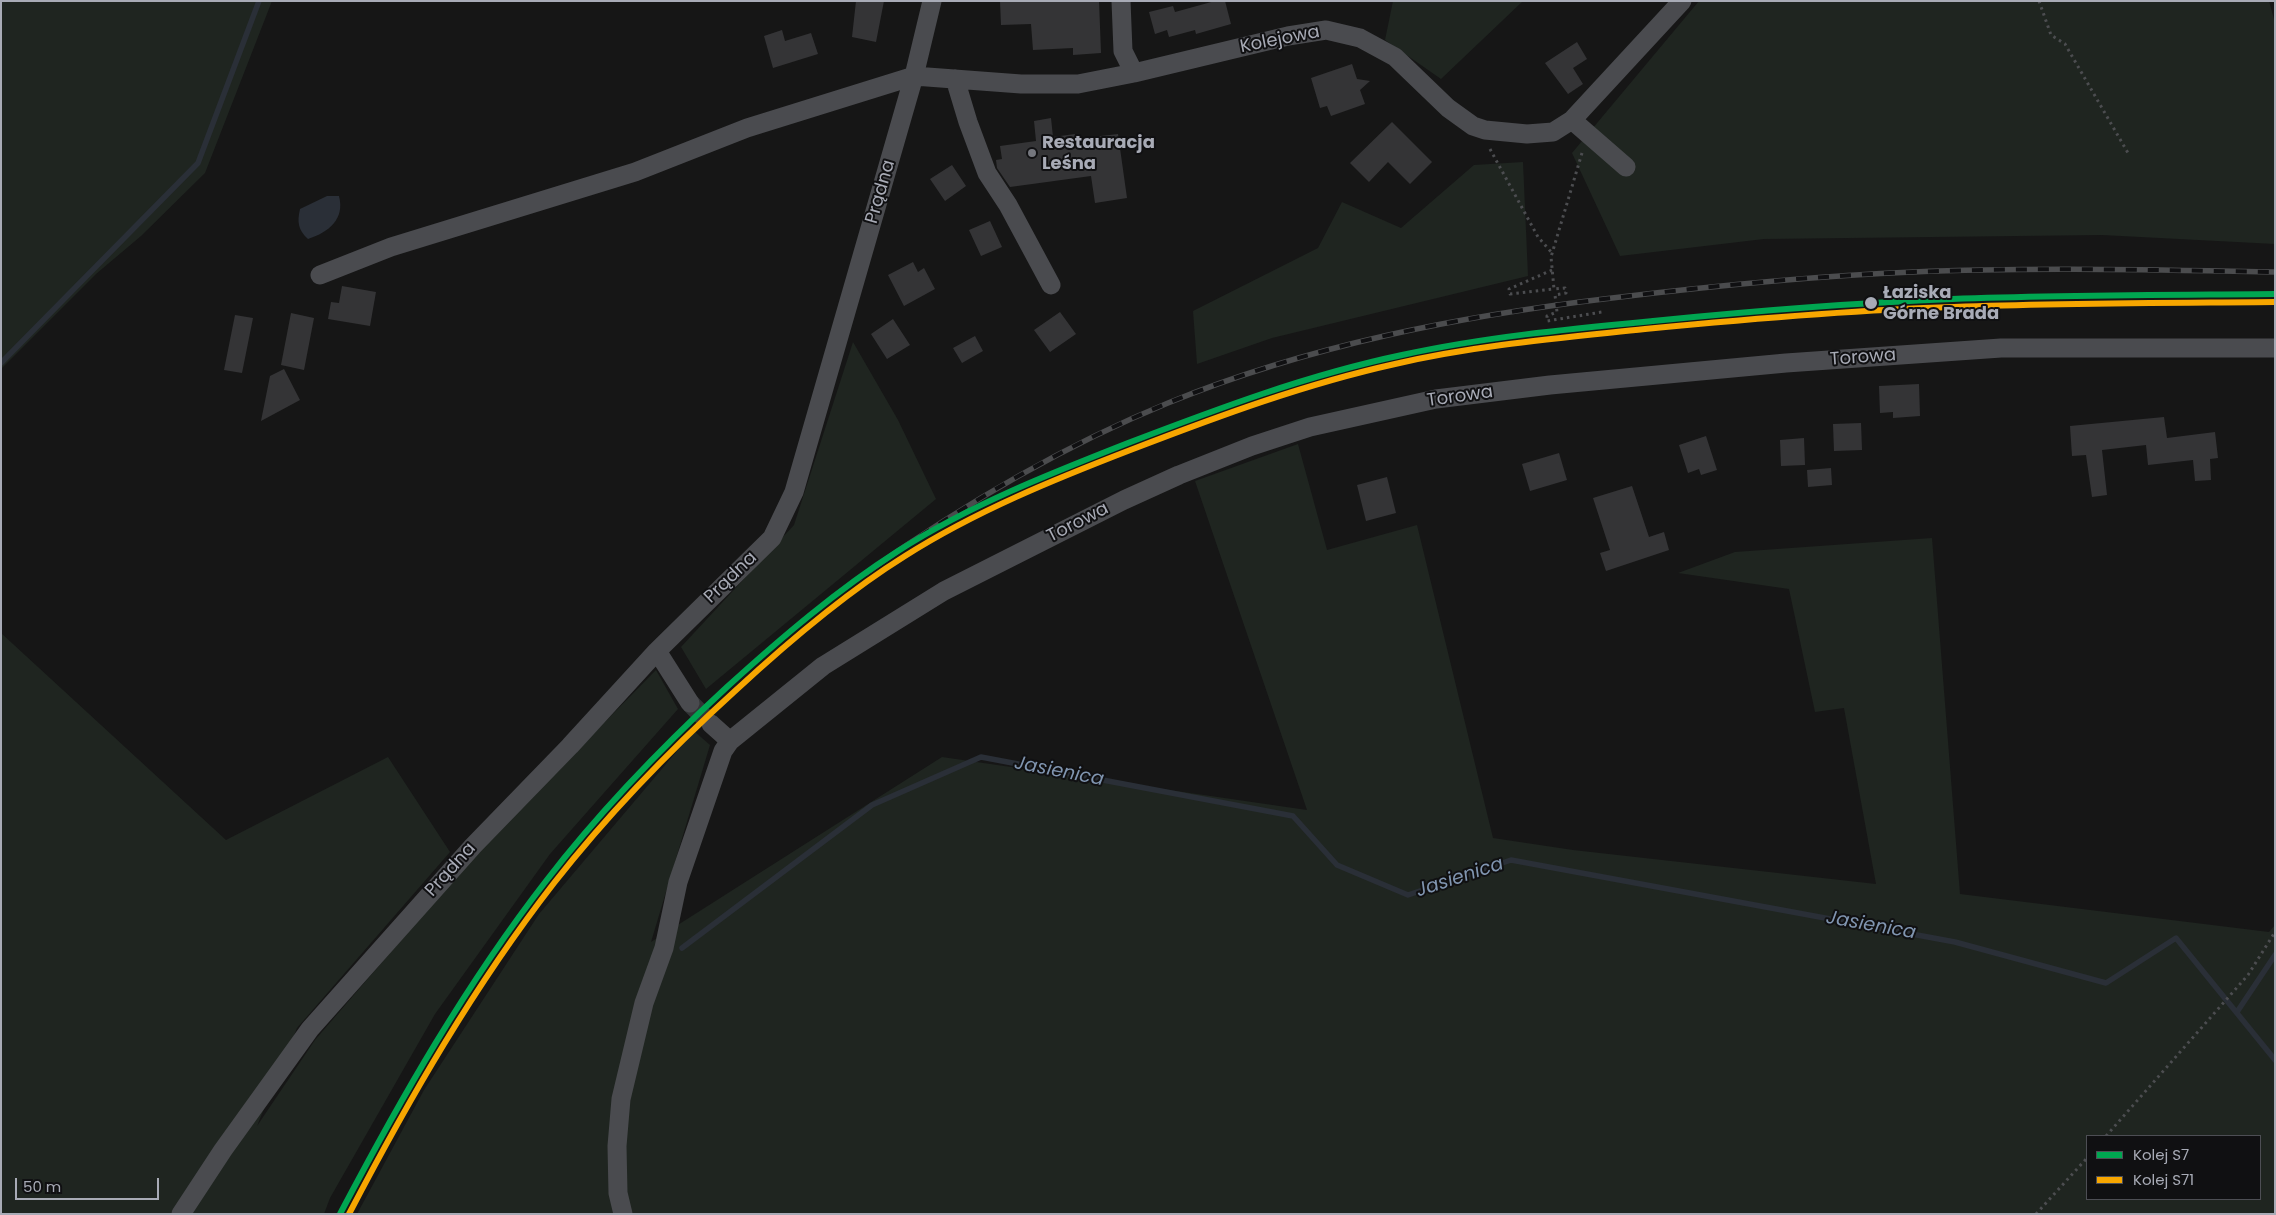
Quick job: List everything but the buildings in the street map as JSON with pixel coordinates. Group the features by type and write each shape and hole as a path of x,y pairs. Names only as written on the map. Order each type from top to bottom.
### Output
{"street":[{"name":"Prądna","path":"180,1214 223,1150 310,1029 472,846 570,746 657,651 772,538 794,492 914,76 932,1"},
{"path":"1121,1 1123,51 1134,73"},
{"name":"Kolejowa","path":"914,76 1021,84 1078,84 1134,73 1288,36 1326,30 1360,38 1395,57 1448,108 1473,126 1484,130 1527,134 1553,132 1572,120 1682,1"},
{"path":"320,275 391,246 635,172 747,128 914,76"},
{"path":"955,79 968,122 987,173 1008,205 1051,285"},
{"path":"1572,120 1626,167"},
{"name":"Torowa","path":"730,741 823,666 944,592 1124,500 1179,475 1252,446 1310,427 1436,399 1550,385 1786,363 2001,348 2275,348"},
{"path":"657,651 690,703"},
{"path":"622,1214 618,1193 617,1146 621,1099 644,1003 664,948 678,882 723,751 730,741 711,724"}],"path":[{"path":"2039,1 2051,35 2065,44 2128,153"},
{"path":"1484,130 1491,155 1538,237 1552,253"},
{"path":"1554,289 1552,253 1584,147 1590,135"},
{"path":"1552,270 1509,289 1510,294 1565,288 1566,293 1555,295 1557,312 1547,316 1548,321 1602,312"},
{"path":"2107,1135 2248,975 2275,932"},
{"path":"2036,1214 2086,1159"}],"shaded area":[{"path":"1,1 272,1 205,173 141,236 96,274 1,369"},
{"path":"1393,1 1523,1 1441,79 1385,40"},
{"path":"1699,1 2269,1 2275,23 2275,244 2102,235 1764,239 1620,256 1572,153"},
{"path":"1523,162 1528,276 1272,338 1197,364 1193,311 1318,248 1342,202 1401,228 1474,165"},
{"path":"327,196 339,196 340,211 337,218 323,233 308,239 299,226 300,209"},
{"path":"853,342 898,420 936,499 706,689 681,647 794,525"},
{"path":"1298,444 1327,550 1417,525 1493,838 1573,850 1876,884 1844,708 1815,712 1789,589 1678,573 1735,552 1932,538 1960,894 2269,932 2275,925 2275,1214 357,1214 424,1090 539,914 694,731 710,745 651,942 942,757 1307,810 1195,481"},
{"path":"1,633 226,840 388,757 450,852 297,1028 257,1126 315,1040 478,851 656,670 678,709 550,854 435,1014 330,1198 324,1214 1,1214"}],"waterway":[{"path":"1,363 198,163 259,1"},
{"name":"Jasienica","path":"682,948 872,805 981,757 1293,816 1337,865 1408,895 1511,860 1955,942 2106,983 2176,938 2275,1060"},
{"path":"2237,1012 2275,955"}],"tunnel":[{"path":"690,703 711,724"}],"railway":[{"path":"866,573 938,524 1012,479 1128,420 1168,403 1276,365 1331,349 1442,324 1555,305 1612,298 1687,289 1837,276 1913,272 2094,269 2275,272"}],"rail line":[{"name":"S7","path":"340,1214 411,1085 489,960 567,855 655,756 747,669 810,615 853,582 925,534 1010,491 1098,455 1263,394 1367,363 1464,343 1621,324 1877,303 2113,295 2275,294"},
{"name":"S71","path":"349,1214 419,1086 497,962 554,883 618,807 663,759 711,713 817,619 860,586 905,556 988,510 1104,460 1262,402 1328,381 1426,357 1519,343 1645,329 1761,318 1915,308 2114,303 2275,302"}],"place":[{"name":"Restauracja Leśna","path":"1032,153"},
{"name":"Łaziska Górne Brada","path":"1871,303"}]}
